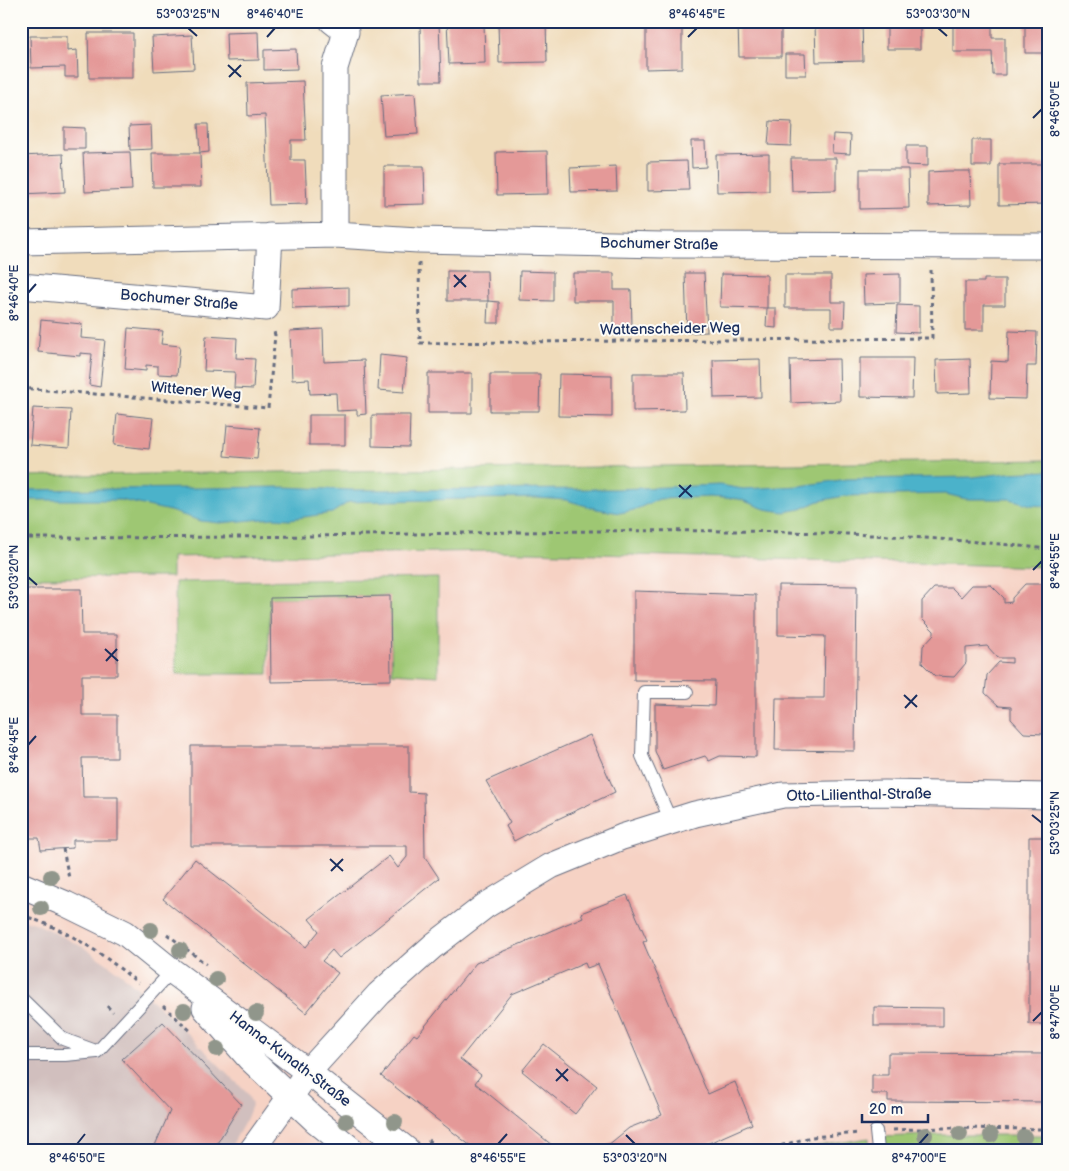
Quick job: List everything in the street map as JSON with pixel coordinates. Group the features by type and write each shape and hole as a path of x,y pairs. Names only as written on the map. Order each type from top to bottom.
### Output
{"street":[{"path":"332,21 346,32 335,68 336,235"},
{"name":"Bochumer Straße","path":"21,242 336,235 418,240 663,245 1048,246"},
{"path":"266,308 270,236"},
{"name":"Bochumer Straße","path":"21,286 266,308"},
{"name":"Otto-Lilienthal-Straße","path":"252,1150 308,1072 379,994 433,946 485,906 551,866 622,837 694,814 783,795 885,793 1048,796"},
{"name":"Hanna-Kunath-Straße","path":"21,885 66,904 125,933 407,1150"},
{"name":"Hanna-Kunath-Straße","path":"172,971 250,1059 315,1120 352,1150"}],"lane":[{"path":"672,821 642,756 644,692 686,692"},
{"path":"21,1055 65,1055 97,1052 172,971"},
{"path":"21,998 63,1039 97,1052"},
{"path":"876,1131 878,1150"}],"path":[{"name":"Wattenscheider Weg","path":"418,240 420,344 932,338 931,246"},
{"name":"Wittener Weg","path":"21,388 268,408 275,335 266,308"},
{"path":"21,538 746,531 867,534 982,542 1048,549"},
{"path":"64,849 69,878"},
{"path":"21,915 72,936 108,958 194,1033"},
{"path":"766,1150 810,1137 876,1131 943,1128 1048,1129"}],"shaded area":[{"path":"493,551 1048,567 1048,1150 21,1150 21,578 172,577 171,557"},
{"path":"21,919 35,923 83,947 119,972 173,1019 248,1094 252,1105 229,1150 21,1150"}],"green space":[{"path":"1048,460 1048,567 493,551 172,557 172,577 21,578 21,476"},
{"path":"438,578 438,676 392,673 389,596 270,598 268,674 176,674 175,582"},
{"path":"1048,1135 1048,1148 966,1147 966,1150 887,1150 886,1146 883,1146 882,1137"},
{"path":"869,1138 869,1146 866,1147 866,1150 792,1150"}],"water":[{"path":"1048,471 1048,508 1010,499 966,499 946,494 844,496 819,501 801,509 784,512 765,509 739,499 710,497 659,499 634,510 620,513 566,500 537,498 467,499 349,502 332,513 290,519 274,518 220,523 201,521 170,511 121,500 21,500 21,490 285,487 350,490 615,489 720,485 743,489 800,486 847,479 973,477"}],"building":[{"path":"420,21 439,21 441,81 421,81"},
{"path":"447,21 484,21 485,63 449,64"},
{"path":"498,21 546,21 547,62 499,63"},
{"path":"646,21 682,21 682,68 646,69"},
{"path":"953,21 992,21 992,38 1005,38 1005,75 993,75 992,52 953,52"},
{"path":"1025,21 1048,21 1048,53 1025,53"},
{"path":"862,22 863,61 816,62 815,23"},
{"path":"738,23 781,23 781,57 739,57"},
{"path":"887,23 920,23 920,49 887,49"},
{"path":"258,32 259,60 227,61 226,33"},
{"path":"88,33 133,33 133,78 89,78"},
{"path":"192,35 194,69 154,71 152,37"},
{"path":"30,36 67,36 67,51 77,50 78,77 65,77 65,67 31,68"},
{"path":"296,49 297,69 264,70 264,50"},
{"path":"785,54 805,54 806,75 785,75"},
{"path":"303,81 306,140 291,140 291,160 305,160 307,204 269,205 265,115 248,116 247,83"},
{"path":"415,93 418,134 384,136 381,95"},
{"path":"770,121 792,122 791,146 768,145"},
{"path":"198,124 208,124 209,152 200,153"},
{"path":"151,125 152,149 130,150 129,126"},
{"path":"64,127 85,128 85,149 64,149"},
{"path":"833,134 851,135 850,154 832,153"},
{"path":"972,140 991,140 991,166 972,166"},
{"path":"691,141 705,141 706,167 692,168"},
{"path":"906,146 928,146 928,166 906,165"},
{"path":"547,151 548,194 497,195 496,152"},
{"path":"130,152 132,190 85,192 83,153"},
{"path":"152,153 200,153 201,187 153,187"},
{"path":"63,154 65,192 21,194 21,156"},
{"path":"769,154 769,191 717,192 716,155"},
{"path":"791,158 836,158 836,190 792,191"},
{"path":"687,161 689,190 648,191 648,162"},
{"path":"999,164 1047,164 1047,204 999,205"},
{"path":"384,166 424,166 425,204 384,205"},
{"path":"616,166 617,191 571,192 570,168"},
{"path":"860,169 908,169 909,208 860,209"},
{"path":"970,171 971,205 928,206 928,172"},
{"path":"447,271 487,271 488,301 447,301"},
{"path":"520,271 553,272 553,301 519,300"},
{"path":"573,273 614,273 614,290 631,290 632,326 614,326 614,301 573,301"},
{"path":"685,273 704,273 707,332 687,333"},
{"path":"721,274 767,275 767,308 720,307"},
{"path":"900,274 900,303 864,304 863,275"},
{"path":"785,275 831,275 831,302 845,302 844,327 831,327 831,308 785,308"},
{"path":"984,279 1005,279 1005,305 984,305 984,330 965,330 965,282 984,282"},
{"path":"349,287 349,306 292,308 292,289"},
{"path":"488,301 499,302 499,323 487,323"},
{"path":"897,305 919,306 919,333 896,332"},
{"path":"767,308 776,308 776,328 766,327"},
{"path":"41,320 82,324 81,338 105,340 100,387 89,385 92,354 80,353 80,356 38,352"},
{"path":"128,328 163,331 161,344 180,346 177,375 158,374 158,366 146,365 146,371 125,369"},
{"path":"323,329 324,362 364,360 366,414 357,415 357,410 337,411 336,393 310,394 309,379 292,380 290,331"},
{"path":"1009,331 1037,332 1036,366 1027,366 1026,399 990,398 991,361 1008,362"},
{"path":"206,336 237,338 236,358 255,359 253,389 234,388 235,372 204,371"},
{"path":"380,355 407,358 404,392 378,390"},
{"path":"860,358 913,358 912,398 860,397"},
{"path":"760,359 761,397 714,398 713,360"},
{"path":"839,359 840,401 791,403 790,360"},
{"path":"970,359 971,393 937,394 936,360"},
{"path":"428,373 472,373 472,413 428,413"},
{"path":"633,373 684,373 685,410 633,411"},
{"path":"490,374 540,374 539,411 490,411"},
{"path":"559,374 612,375 612,417 558,416"},
{"path":"33,408 71,410 69,448 30,445"},
{"path":"117,414 153,418 149,449 114,445"},
{"path":"309,415 345,415 345,445 309,445"},
{"path":"372,415 410,415 409,447 372,446"},
{"path":"227,425 260,428 257,459 224,456"},
{"path":"1025,584 1044,584 1048,587 1048,729 1043,734 1024,733 1011,719 1011,707 999,706 985,693 987,675 999,662 1012,663 1012,658 998,658 987,646 966,648 966,663 954,677 935,676 922,663 923,646 934,634 934,631 922,619 922,601 934,588 952,588 961,597 972,585 991,585 1004,598 1004,603 1012,602 1012,598"},
{"path":"778,585 857,586 855,751 775,750 776,698 824,698 825,636 778,635"},
{"path":"21,589 81,589 82,634 117,634 117,675 82,675 82,715 117,715 117,758 82,758 83,797 118,797 118,840 73,840 73,848 41,850 39,838 21,838"},
{"path":"634,591 756,595 756,757 720,756 709,761 705,756 663,770 655,751 655,704 714,706 715,681 634,680"},
{"path":"390,596 391,680 271,682 270,598"},
{"path":"590,735 615,792 514,841 506,826 510,823 486,781"},
{"path":"191,746 409,746 409,792 424,793 425,857 439,878 339,958 332,950 322,961 338,973 306,1013 163,899 195,859 306,947 319,931 309,919 389,856 398,868 407,857 407,846 191,846"},
{"path":"1029,837 1048,837 1048,1024 1029,1024"},
{"path":"627,895 647,940 643,942 708,1094 735,1082 752,1124 693,1150 602,1150 629,1128 662,1115 598,964 587,968 585,963 512,994 460,1059 481,1075 475,1083 558,1150 476,1150 381,1076 414,1034 417,1036 476,963 583,917 581,913"},
{"path":"874,1007 943,1008 943,1026 874,1026"},
{"path":"163,1022 241,1104 213,1150 153,1150 170,1111 122,1059"},
{"path":"544,1044 597,1086 575,1114 522,1071"},
{"path":"888,1053 1048,1054 1048,1102 888,1101 888,1094 872,1094 872,1075 888,1075"}],"tram line":[{"path":"915,1150 1048,1149"}]}
